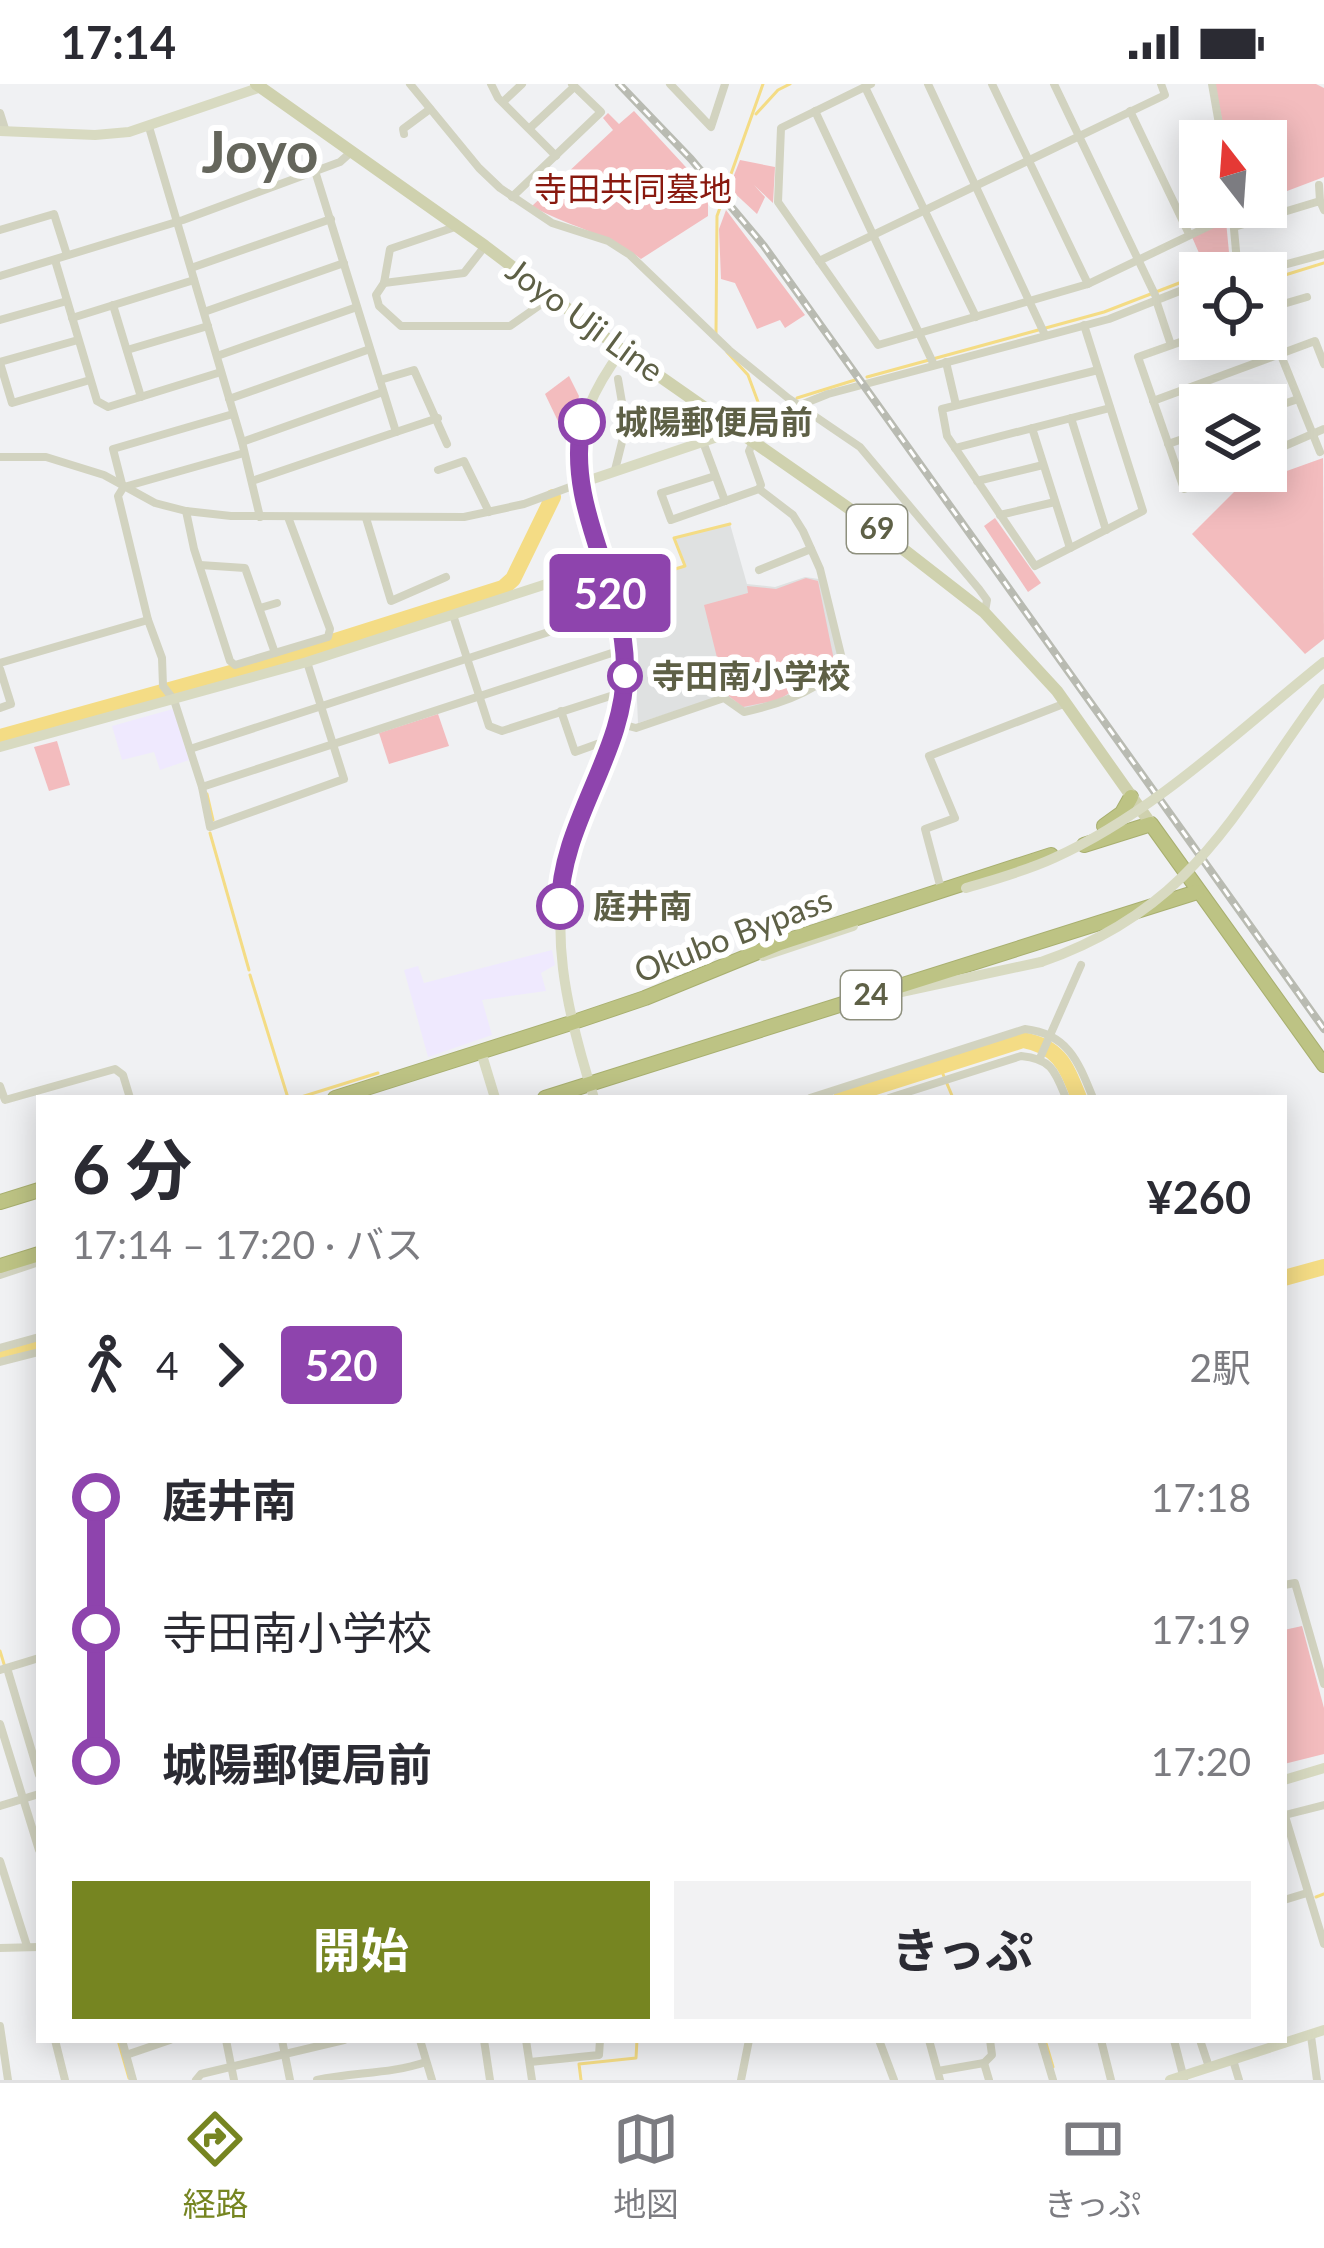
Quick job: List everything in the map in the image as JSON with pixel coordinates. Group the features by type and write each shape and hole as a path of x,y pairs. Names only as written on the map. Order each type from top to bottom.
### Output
{"highway":[{"path":"1053,855 1114,820 1131,797"},
{"path":"1151,824 1324,1065"},
{"name":"Okubo Bypass","path":"345,1095 571,1023 780,943 1151,824"},
{"name":"24","path":"592,1091 849,1002 1197,892"},
{"path":"0,1202 36,1191"},
{"path":"0,1271 36,1259"}],"main road":[{"path":"3,132 95,135 149,127 262,85"},
{"name":"Joyo Uji Line","path":"262,85 984,612 1066,703 1151,824"},
{"path":"592,1091 571,1023 560,948 560,890 624,691 624,650 616,610 578,484 582,418 622,350"},
{"path":"578,484 738,430"},
{"path":"0,748 167,693 307,662 602,566"},
{"path":"696,976 1021,871 1084,843 1153,799 1324,662"},
{"path":"849,1002 1042,962 1103,937 1135,917 1199,862 1227,830 1324,689"},
{"path":"481,1052 494,1095"},
{"path":"1287,1779 1324,1768"},
{"path":"1287,2041 1318,2033"},
{"path":"1170,2080 1273,2044"}],"street":[{"path":"491,84 556,156"},
{"path":"503,102 522,84"},
{"path":"670,84 711,127 725,84"},
{"path":"928,84 1043,329"},
{"path":"992,84 1088,284"},
{"path":"819,261 1165,94 1161,84"},
{"path":"1212,84 1218,120"},
{"path":"414,85 479,168 512,197 552,223 608,241 630,255 714,338 845,434 979,589 986,600 984,612"},
{"path":"512,197 601,112 573,85 530,128"},
{"path":"976,316 868,85 781,128 778,202 878,345 1088,284 1202,228"},
{"path":"1057,85 1155,295 1171,345"},
{"path":"404,134 403,129 430,109"},
{"path":"815,111 932,358"},
{"path":"1130,111 1190,235"},
{"path":"0,113 3,132"},
{"path":"149,127 260,518"},
{"path":"0,276 177,222 340,162 350,153"},
{"path":"315,171 396,432"},
{"path":"1287,214 1322,206 1318,185"},
{"path":"0,230 54,214 67,255"},
{"path":"191,268 331,219"},
{"path":"455,227 390,249 384,283 376,295 379,306 400,326 510,326 550,298"},
{"path":"384,283 464,273 485,246"},
{"path":"1287,264 1324,254"},
{"path":"55,260 97,401 108,406 221,372"},
{"path":"204,312 344,263"},
{"path":"72,318 194,280"},
{"path":"738,430 932,358 946,362 1043,329 1084,326 1179,289"},
{"path":"1287,305 1306,297"},
{"path":"0,320 67,301"},
{"path":"113,305 141,397"},
{"path":"217,356 379,306"},
{"path":"127,350 208,326"},
{"path":"1084,326 1098,370 1143,512 1035,566 947,436 942,409 1098,370"},
{"path":"78,340 0,363 12,403 90,380"},
{"path":"1287,353 1315,341 1324,364"},
{"path":"1179,342 1138,357 1179,476"},
{"path":"229,399 370,349"},
{"path":"1153,401 1268,360"},
{"path":"1281,360 1320,452"},
{"path":"946,362 956,405"},
{"path":"380,380 414,370 447,444"},
{"path":"615,472 626,426 618,379"},
{"path":"307,662 344,778 210,826 190,749 167,693 118,496 123,488 383,392"},
{"path":"1287,403 1298,399"},
{"path":"955,448 1110,408"},
{"path":"123,488 113,449 233,414"},
{"path":"252,481 438,418"},
{"path":"1071,418 1106,530"},
{"path":"1032,428 1070,548"},
{"path":"1287,445 1324,429"},
{"path":"617,723 636,728 724,698 744,712 780,704 838,667 842,659 811,549 798,521 759,490 749,451 754,440"},
{"path":"1168,444 1179,440"},
{"path":"703,442 725,501"},
{"path":"0,458 46,457 186,511 260,518 464,517 578,484"},
{"path":"438,470 464,461 489,512"},
{"path":"977,481 1043,465"},
{"path":"715,476 662,493 670,520 759,490"},
{"path":"1000,515 1055,502"},
{"path":"186,511 235,665 328,637 330,629 288,517"},
{"path":"366,518 391,601 446,577"},
{"path":"759,570 811,549"},
{"path":"200,565 245,568 275,653"},
{"path":"260,608 278,603"},
{"path":"190,749 616,610"},
{"path":"453,615 489,727 502,731 624,691"},
{"path":"0,708 11,704 0,666 148,620"},
{"path":"202,787 624,650"},
{"path":"940,890 925,830 955,818 928,755 1066,703"},
{"path":"561,711 574,752 611,740"},
{"path":"1040,1058 1081,965"},
{"path":"819,1095 1025,1030 1049,1035 1074,1054 1092,1095"},
{"path":"899,1095 1021,1056 1040,1058 1055,1072 1065,1095"},
{"path":"0,1086 5,1100 116,1069 129,1095"},
{"path":"0,1348 36,1338"},
{"path":"0,1362 36,1353"},
{"path":"1287,1584 1295,1583 1324,1684"},
{"path":"36,1659 3,1669 36,1766"},
{"path":"1,1729 36,1840"},
{"path":"0,1769 13,1765"},
{"path":"0,1807 36,1795"},
{"path":"1287,1813 1324,1806"},
{"path":"1287,1825 1324,1944"},
{"path":"1287,1859 1296,1857"},
{"path":"0,1861 27,1946"},
{"path":"1287,1899 1307,1894"},
{"path":"0,1948 36,1947"},
{"path":"0,2026 5,2074"},
{"path":"1317,2080 1318,2033"},
{"path":"56,2043 65,2080"},
{"path":"123,2043 133,2080"},
{"path":"126,2055 161,2043"},
{"path":"227,2043 235,2080"},
{"path":"283,2043 290,2080"},
{"path":"196,2080 201,2074 331,2043"},
{"path":"421,2043 431,2080"},
{"path":"484,2043 490,2080"},
{"path":"527,2043 532,2080"},
{"path":"530,2062 599,2055 600,2043"},
{"path":"741,2080 748,2043"},
{"path":"880,2043 894,2080"},
{"path":"930,2043 939,2075 984,2063 992,2055 990,2043"},
{"path":"1042,2043 1054,2080"},
{"path":"1102,2043 1111,2080"},
{"path":"1175,2043 1184,2078"},
{"path":"1201,2043 1209,2067"},
{"path":"1233,2060 1239,2080"},
{"path":"317,2080 376,2070 391,2077 426,2062"},
{"path":"984,2063 989,2080"}],"shaded area":[{"path":"730,524 747,584 775,587 805,577 819,579 839,659 834,669 779,701 744,710 725,695 638,723 635,655 616,587 684,566 674,538"},
{"path":"173,709 189,760 160,770 154,752 122,760 112,726"},
{"path":"552,950 555,965 541,973 546,991 482,1000 492,1035 428,1057 404,970 418,966 424,983"}],"green space":[{"path":"1215,84 1316,84 1324,88 1324,177 1287,191 1287,120 1222,120"},
{"name":"寺田共同墓地","path":"634,111 708,191 708,216 641,259 532,206 613,130 603,118 608,113 619,124"},
{"path":"740,160 775,167 773,203 754,185 765,197 757,214 729,188"},
{"path":"726,210 805,315 785,328 780,320 757,329 735,283 721,279 719,229"},
{"path":"1211,228 1227,228 1229,252 1199,252 1192,237"},
{"path":"569,376 579,396 568,442 545,394"},
{"path":"1323,458 1324,639 1305,654 1192,534 1234,492 1287,492 1287,471"},
{"path":"995,518 1041,583 1028,592 984,526"},
{"path":"806,578 818,581 835,665 778,700 743,707 726,694 704,605 748,593 747,586 776,589"},
{"path":"438,714 449,746 389,764 379,733"},
{"path":"57,741 70,785 49,791 34,747"},
{"path":"1302,1626 1324,1708 1324,1754 1287,1763 1287,1629"}],"waterway":[{"path":"726,188 763,84"},
{"path":"756,114 790,84"},
{"path":"716,333 721,205"},
{"path":"1287,274 1324,263"},
{"path":"867,377 1104,312 1179,283"},
{"path":"727,352 748,375 761,410"},
{"path":"797,398 855,380"},
{"path":"0,737 256,666 503,588 513,579 553,497"},
{"path":"616,587 685,566 674,538 730,524"},
{"path":"207,794 213,820"},
{"path":"210,833 249,970"},
{"path":"250,975 287,1095"},
{"path":"850,1095 1023,1040 1054,1053 1078,1095"},
{"path":"940,1067 952,1095"},
{"path":"308,1095 378,1073"},
{"path":"1287,1277 1324,1267"},
{"path":"0,1356 36,1346"},
{"path":"0,1651 4,1664"},
{"path":"1316,1897 1324,1894"},
{"path":"119,2043 129,2078"},
{"path":"581,2080 579,2064 636,2058 637,2043"},
{"path":"1046,2043 1053,2067"}],"railway":[{"path":"619,84 691,159 764,246 1324,1029"}],"bus line":[{"name":"520","path":"560,906 573,838 617,723 626,669 616,610 578,484 582,422"}],"place":[{"name":"城陽郵便局前","path":"582,422"},
{"name":"寺田南小学校","path":"625,676"},
{"name":"庭井南","path":"560,906"}],"district":[{"name":"Joyo","path":"260,153"}]}
